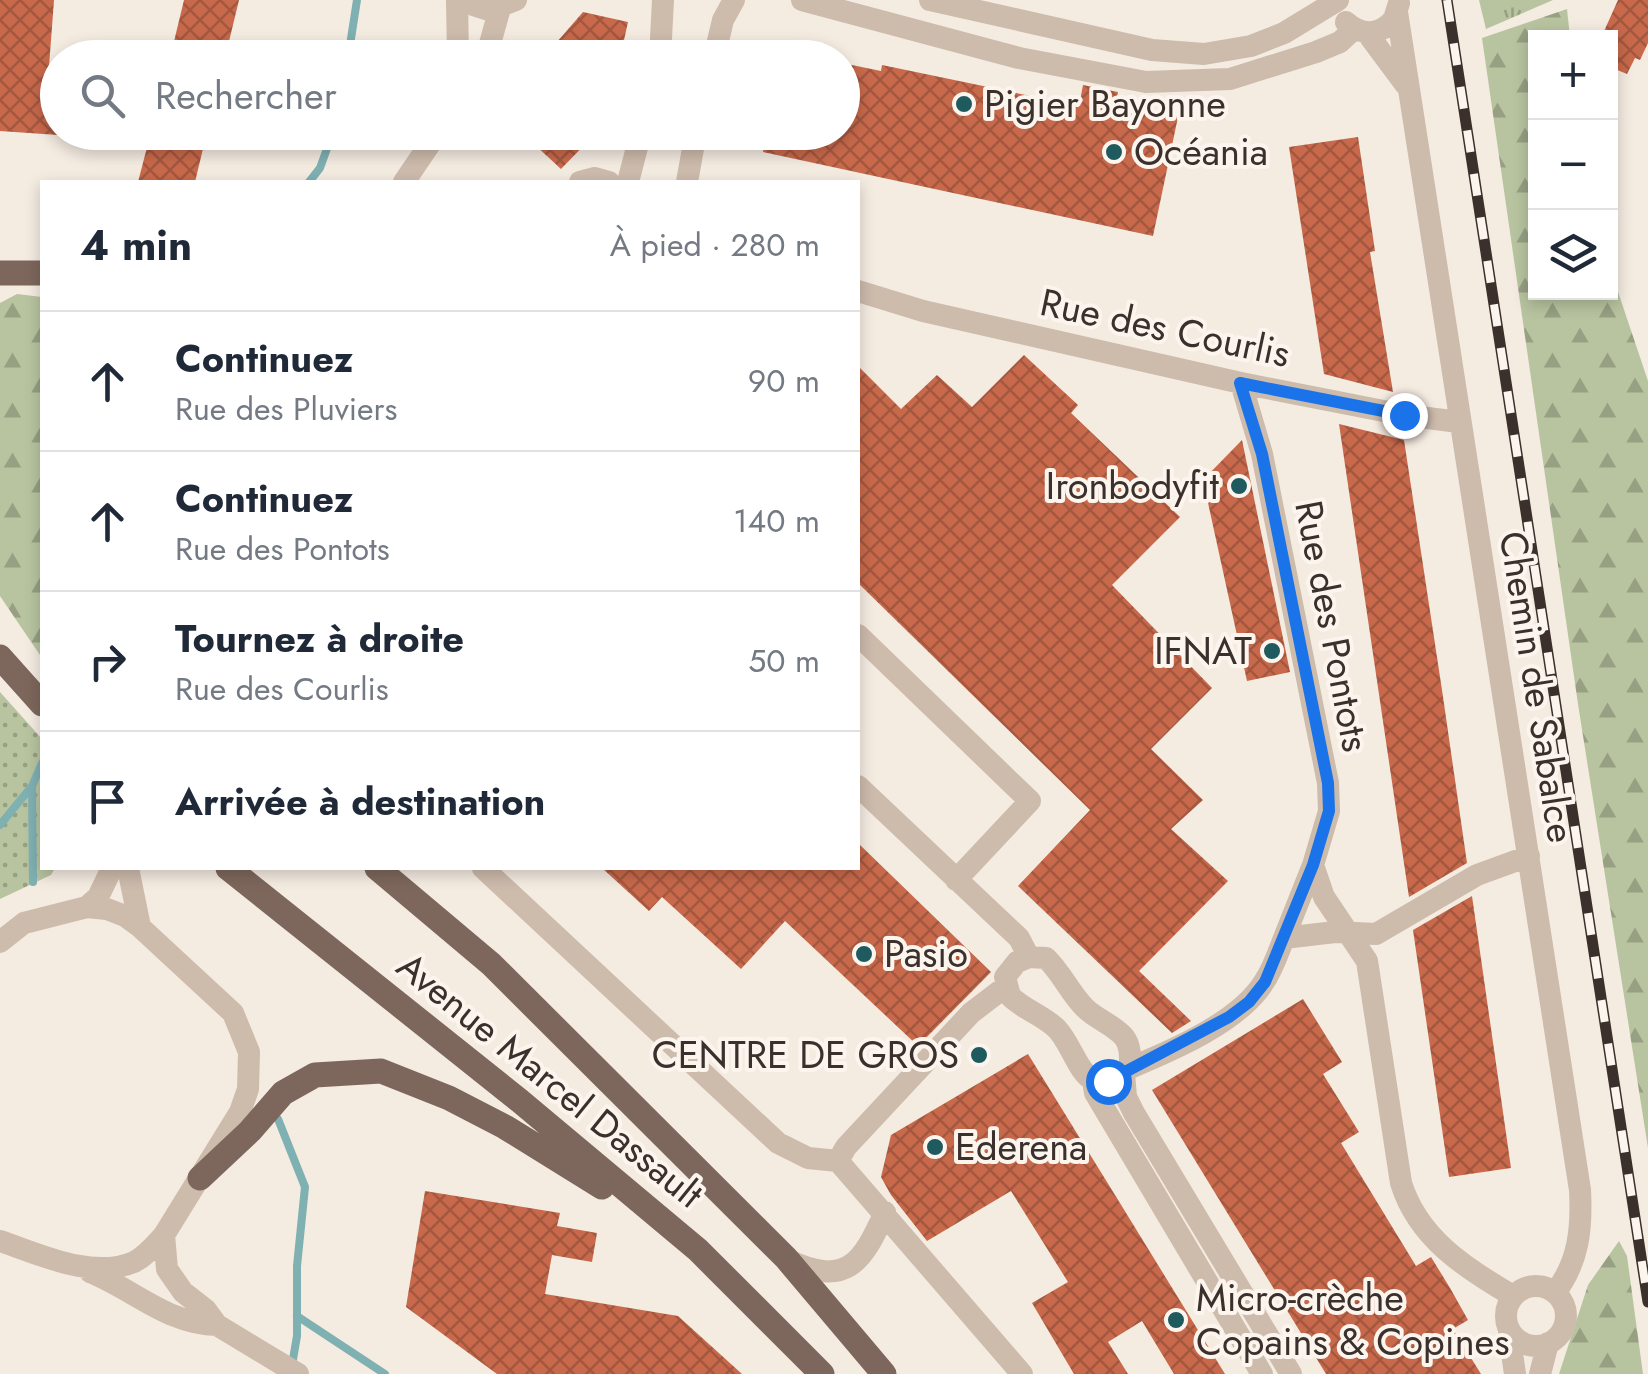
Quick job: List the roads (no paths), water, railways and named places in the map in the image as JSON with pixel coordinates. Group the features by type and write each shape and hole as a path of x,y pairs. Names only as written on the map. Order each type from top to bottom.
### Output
{"main road":[{"path":"0,274 40,274"},
{"path":"0,657 37,698"},
{"name":"Avenue Marcel Dassault","path":"231,870 506,1090 698,1250 822,1370"},
{"path":"379,870 491,964 786,1258 884,1374"},
{"path":"200,1178 283,1093 315,1075 381,1071 418,1083 504,1128 698,1250"}],"street":[{"path":"458,40 458,0 478,8 508,4 493,40"},
{"path":"661,40 664,0"},
{"path":"719,40 734,0"},
{"path":"802,0 1019,58 1146,82 1230,79 1328,48 1360,30 1388,26 1398,6"},
{"path":"930,0 1152,50 1204,54 1251,46 1294,28 1338,0"},
{"name":"Chemin de Sabalce","path":"1338,0 1344,19 1360,30 1407,86"},
{"name":"Chemin de Sabalce","path":"1398,6 1407,86 1580,1190 1579,1247 1566,1279 1555,1293"},
{"path":"405,180 426,150"},
{"path":"629,180 636,150"},
{"path":"686,180 692,150"},
{"name":"Rue des Courlis","path":"860,293 923,311 1240,383 1460,422"},
{"name":"Rue des Pontots","path":"1093,1081 1108,1081 1213,1026 1249,1002 1265,982 1284,938 1329,811 1328,783 1262,454 1240,383"},
{"path":"860,637 1030,801 956,880"},
{"path":"860,788 1019,938 1029,958"},
{"path":"1284,938 1350,932 1376,934 1476,875 1529,856"},
{"path":"1313,865 1324,897 1367,962 1407,1203 1452,1257 1513,1296"},
{"path":"0,924 42,919 87,907 98,897 111,870"},
{"path":"128,870 140,927"},
{"path":"485,870 778,1143 808,1158 838,1161 1022,1374"},
{"path":"68,1264 102,1267 135,1261 164,1235 240,1112 248,1089 249,1052 233,1013 125,916 87,907"},
{"path":"0,942 42,919"},
{"path":"838,1161 846,1147 971,1013 1005,987 1009,969 1016,962 1046,958 1088,1011 1125,1038 1130,1050 1126,1097 1291,1374"},
{"path":"1005,987 1018,1005 1058,1030 1082,1072 1093,1081 1105,1110 1262,1374"},
{"path":"786,1258 814,1272 836,1273 866,1252 885,1212"},
{"path":"164,1235 167,1269 183,1292 206,1310 216,1325 298,1374"},
{"path":"0,1241 116,1282 166,1313 200,1325 216,1325"},
{"path":"1515,1374 1505,1313 1520,1290 1538,1286 1555,1293 1566,1316 1561,1332 1548,1344 1540,1374"},
{"path":"1510,1332 1522,1344 1548,1344"}],"waterway":[{"path":"351,40 357,0"},
{"path":"311,180 326,150"},
{"path":"33,882 32,786 40,768"},
{"path":"0,825 32,786"},
{"path":"278,1119 305,1187 292,1365"},
{"path":"297,1316 385,1374"}],"railway":[{"path":"1447,0 1648,1302"}],"place":[{"name":"Pigier Bayonne","path":"964,104"},
{"name":"Océania","path":"1114,152"},
{"name":"Ironbodyfit","path":"1239,486"},
{"name":"IFNAT","path":"1272,651"},
{"name":"Pasio","path":"864,954"},
{"name":"CENTRE DE GROS","path":"979,1055"},
{"name":"Ederena","path":"935,1147"},
{"name":"Micro-crèche Copains & Copines","path":"1176,1320"}]}
